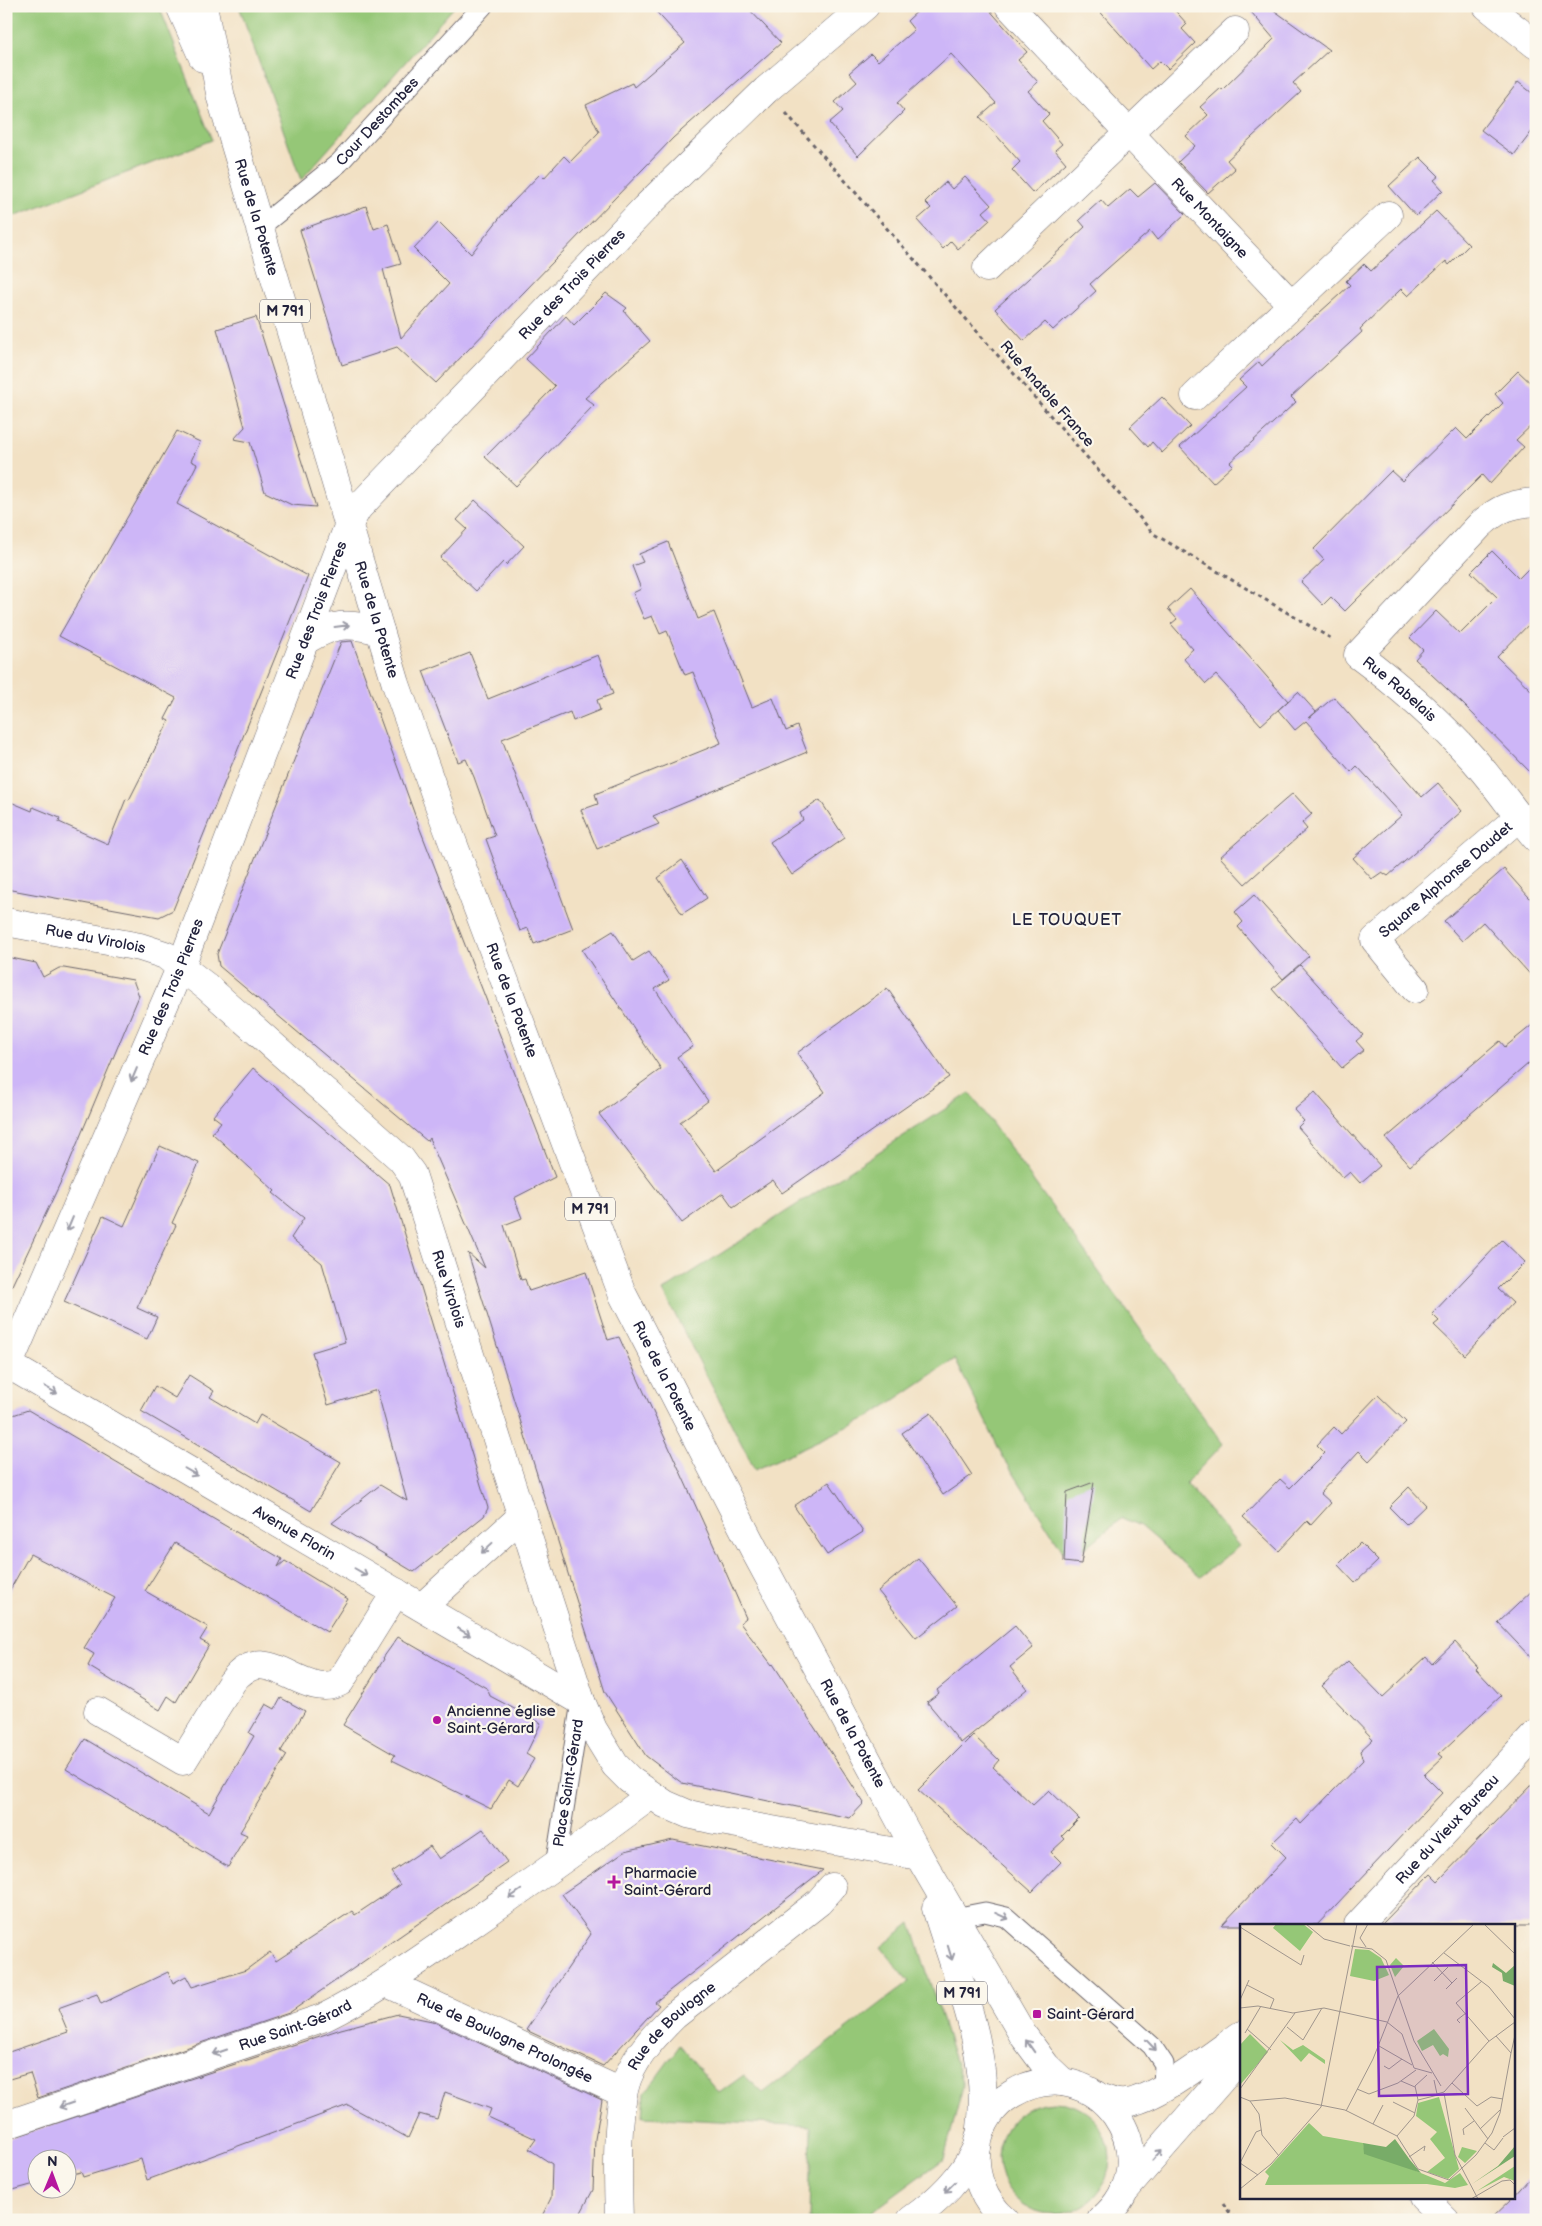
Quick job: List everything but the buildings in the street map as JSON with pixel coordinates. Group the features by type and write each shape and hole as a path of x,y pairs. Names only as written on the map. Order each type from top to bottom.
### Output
{"street":[{"name":"Rue de la Potente","path":"180,6 221,98"},
{"name":"Rue de la Potente","path":"203,6 221,98 396,684 440,811 622,1293 799,1634 954,1918 1023,2035 1046,2066 1063,2082"},
{"name":"Rue des Trois Pierres","path":"8,1368 181,966 349,524 366,498 646,208 766,90 865,6"},
{"name":"Rue Montaigne","path":"1009,6 1292,305"},
{"path":"1488,6 1536,45"},
{"path":"987,268 1235,31"},
{"path":"1195,396 1388,215"},
{"name":"Rue Rabelais","path":"1536,502 1516,504 1496,511 1480,525 1358,655 1392,680 1421,706 1474,761 1536,838"},
{"path":"306,640 324,629 344,624 359,625 380,632"},
{"name":"Square Alphonse Daudet","path":"1415,988 1374,940 1519,817"},
{"name":"Rue du Virolois","path":"6,922 147,948 165,955 181,966"},
{"name":"Rue Virolois","path":"181,966 207,986 401,1159 412,1174 523,1515 581,1701"},
{"name":"Avenue Florin","path":"8,1368 581,1701"},
{"path":"422,1608 523,1515"},
{"path":"98,1711 183,1761 232,1682 244,1670 262,1666 274,1667 313,1685 324,1687 340,1682 396,1592"},
{"name":"Place Saint-Gérard","path":"581,1701 593,1729 615,1765 651,1796 688,1814 920,1856"},
{"name":"Rue du Vieux Bureau","path":"1359,1924 1536,1734"},
{"name":"Place Saint-Gérard","path":"555,1866 651,1796"},
{"name":"Rue de la Potente","path":"920,1856 965,2001 979,2056 984,2095 976,2166 980,2184 988,2201 1006,2220"},
{"name":"Rue Saint-Gérard","path":"6,2125 325,2017 387,1983 555,1866"},
{"name":"Rue de Boulogne","path":"619,2220 621,2109 623,2093 636,2061 659,2030 685,2007 819,1902 832,1887"},
{"name":"Rue de Boulogne Prolongée","path":"387,1983 623,2093"},
{"path":"1099,2097 1124,2104 1133,2102 1162,2087 1240,2036"},
{"path":"1114,2208 1240,2058"},
{"path":"911,2220 951,2187 964,2171 991,2112 1009,2096 1023,2088 1038,2083 1063,2082 1086,2089 1108,2103 1120,2120 1128,2140 1131,2161 1114,2208"},
{"path":"1424,2198 1446,2220"}],"lane":[{"name":"Cour Destombes","path":"260,227 339,163 483,6"},
{"name":"Place Saint-Gérard","path":"555,1866 581,1701"},
{"path":"954,1918 985,1912 1006,1917 1152,2046 1164,2064 1162,2087"}],"path":[{"name":"Rue Anatole France","path":"766,90 1154,534 1358,655"},
{"path":"1223,2203 1236,2220"}],"green space":[{"path":"6,6 159,6 212,140 6,219"},
{"path":"239,6 455,6 301,180"},
{"path":"970,1093 1223,1444 1186,1483 1239,1546 1200,1577 1140,1526 1122,1518 1069,1561 1002,1455 955,1359 871,1416 755,1470 663,1291"},
{"path":"911,1923 963,2086 944,2159 861,2220 809,2220 811,2126 643,2117 645,2093 680,2045 719,2093 744,2075 763,2093 909,1982 881,1947"},
{"path":"1054,2102 1075,2106 1094,2118 1106,2137 1110,2158 1106,2179 1094,2198 1075,2210 1054,2214 1033,2210 1014,2198 1002,2179 998,2158 1002,2137 1014,2118 1033,2106"}],"place":[{"name":"Ancienne église Saint-Gérard","path":"437,1720"},
{"name":"Pharmacie Saint-Gérard","path":"614,1882"},
{"name":"Saint-Gérard","path":"1037,2014"}],"district":[{"name":"LE TOUQUET","path":"1067,920"}]}
